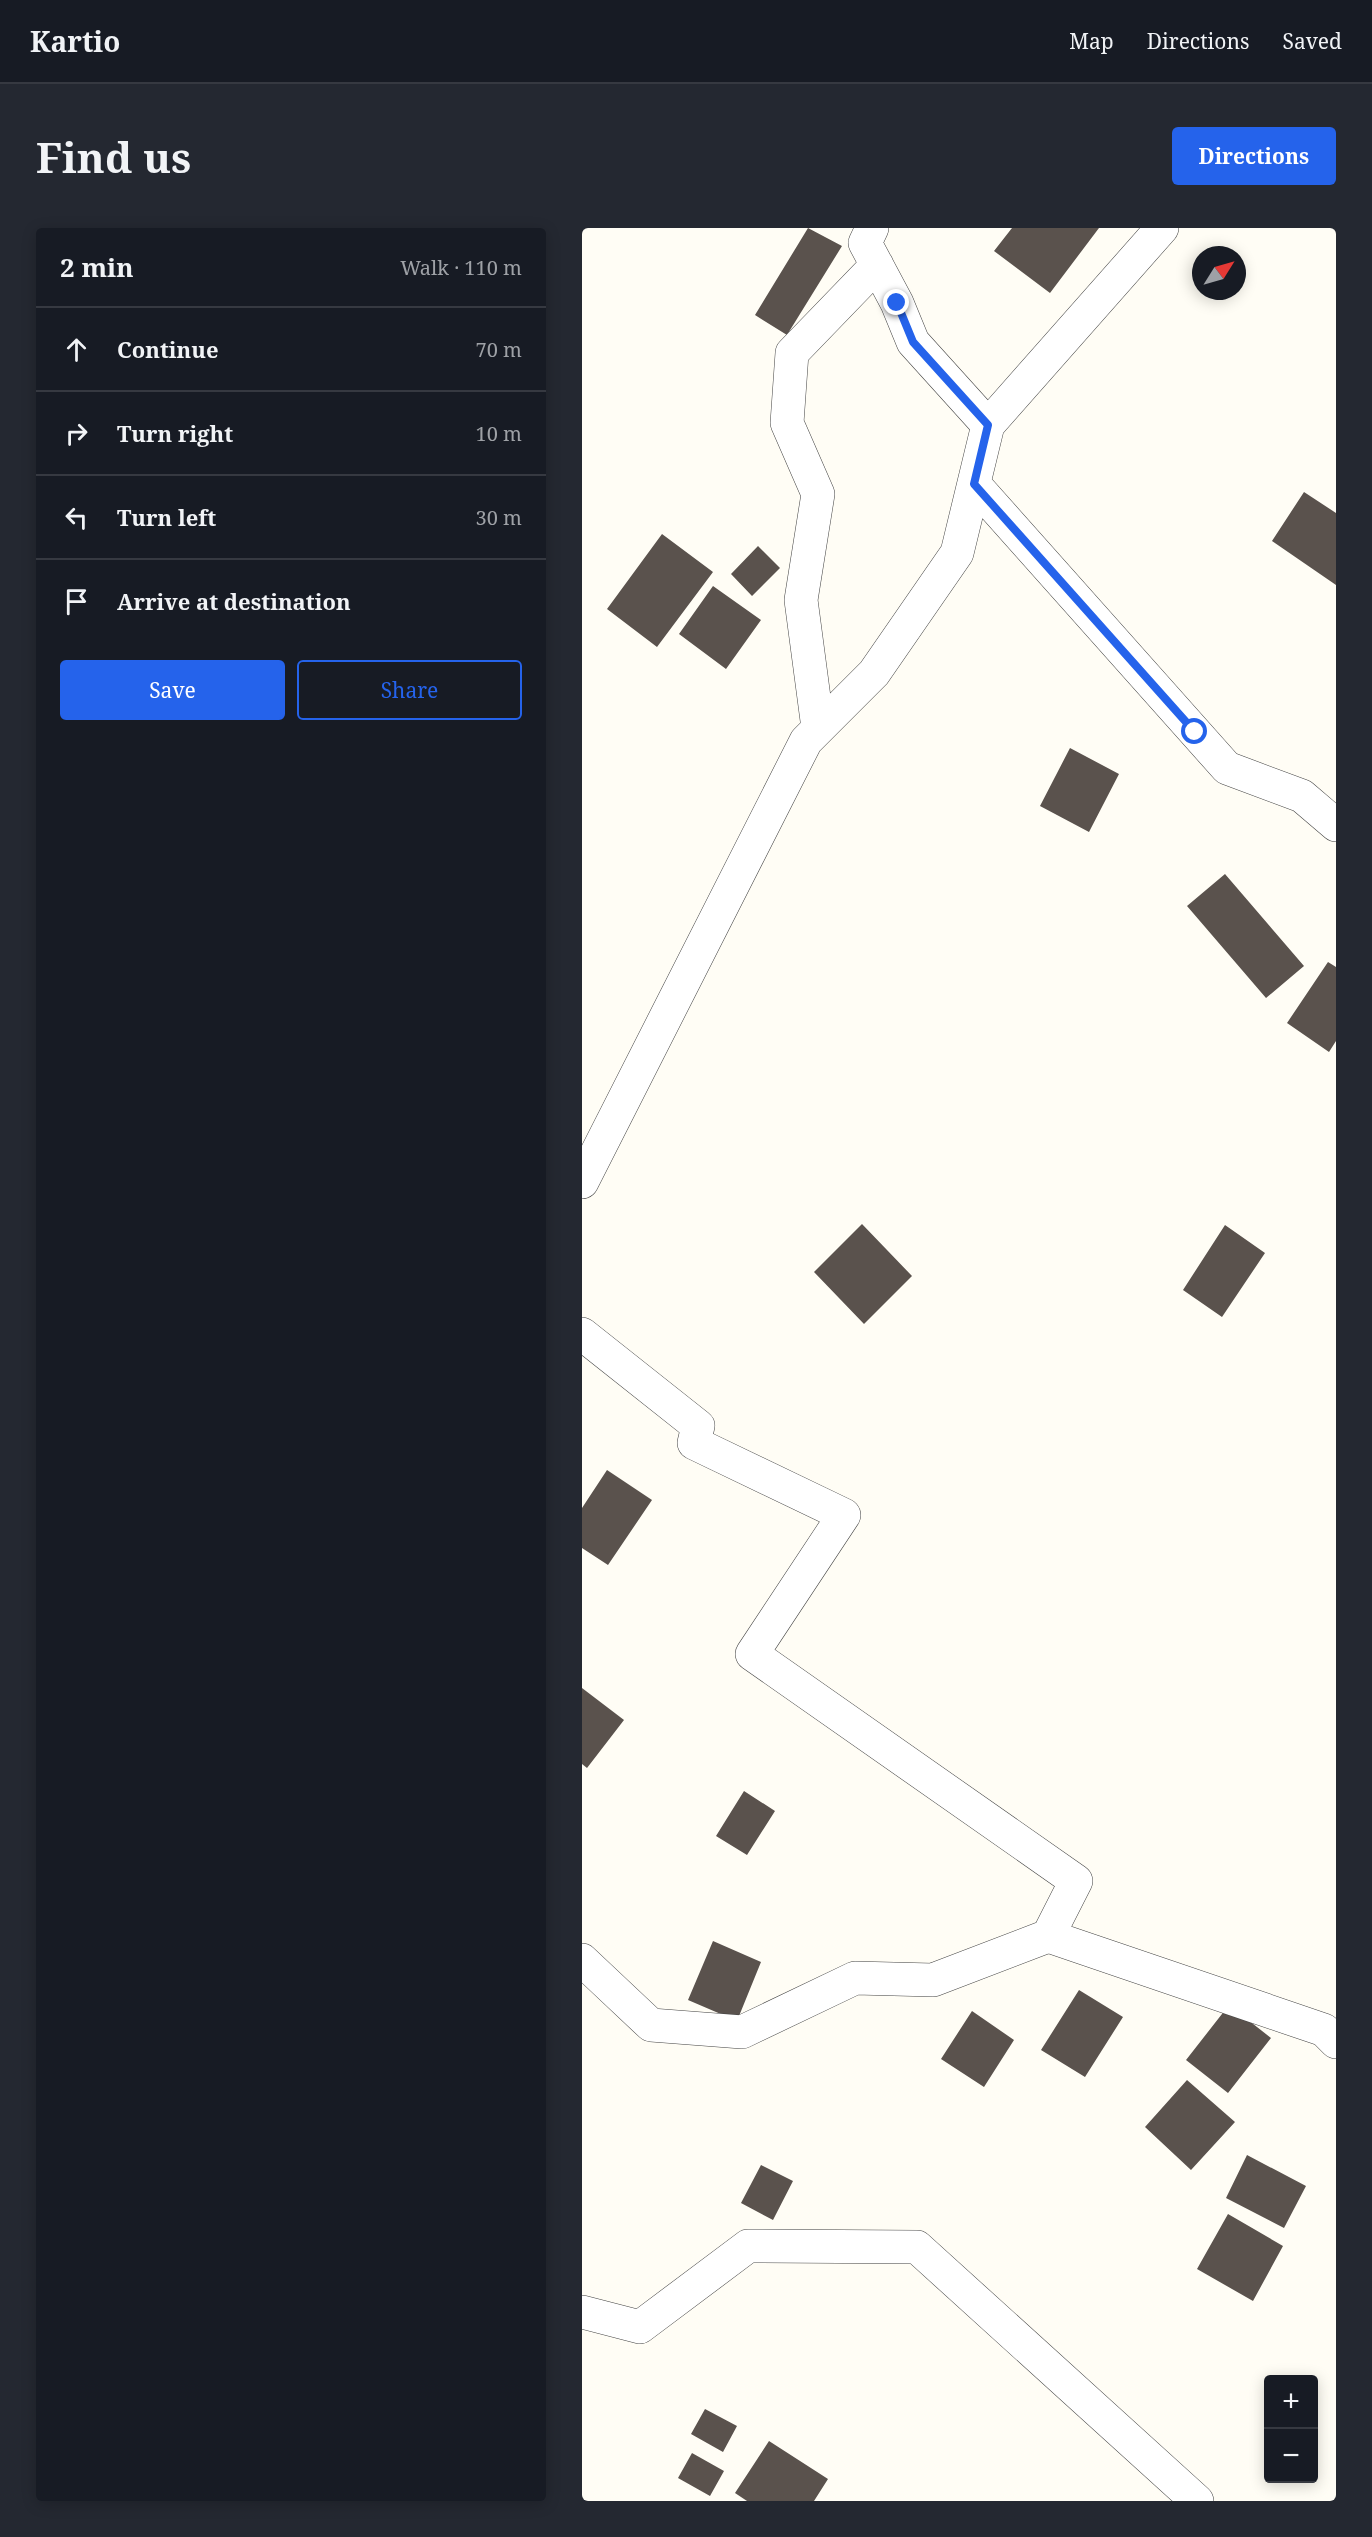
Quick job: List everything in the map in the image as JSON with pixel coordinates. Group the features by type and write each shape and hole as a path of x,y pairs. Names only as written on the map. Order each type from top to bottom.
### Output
{"street":[{"path":"872,228 866,243 913,342 988,425"},
{"path":"582,1182 806,741 874,673 957,553 988,425 1162,228"},
{"path":"818,728 801,600 818,494 787,423 792,353 877,265"},
{"path":"974,484 1227,768 1302,796 1336,825"},
{"path":"582,1334 698,1426 694,1443 844,1515 752,1654 1076,1881 1048,1936"},
{"path":"582,1960 651,2025 742,2032 855,1978 933,1980 1048,1936 1324,2030 1336,2042"},
{"path":"582,2312 640,2327 748,2246 917,2247 1197,2501"}],"building":[{"path":"808,228 842,246 787,335 755,315"},
{"path":"1012,228 1099,228 1050,293 994,251"},
{"path":"1304,492 1336,513 1336,585 1272,541"},
{"path":"662,534 713,572 657,647 607,609"},
{"path":"758,546 780,568 752,596 731,574"},
{"path":"713,586 761,620 726,669 679,634"},
{"path":"1070,748 1119,774 1089,832 1040,806"},
{"path":"1225,874 1304,966 1266,998 1187,906"},
{"path":"1328,962 1336,967 1336,1041 1329,1052 1287,1023"},
{"path":"862,1224 912,1276 864,1324 814,1272"},
{"path":"1225,1225 1265,1253 1222,1317 1183,1290"},
{"path":"607,1470 652,1500 608,1565 582,1548 582,1508"},
{"path":"582,1688 624,1720 587,1768 582,1764"},
{"path":"744,1791 775,1811 747,1855 716,1836"},
{"path":"713,1941 761,1962 737,2021 688,2000"},
{"path":"1079,1990 1123,2017 1085,2077 1041,2050"},
{"path":"1229,2005 1271,2038 1228,2093 1186,2060"},
{"path":"972,2011 1014,2040 984,2087 941,2059"},
{"path":"1187,2080 1235,2122 1191,2170 1145,2127"},
{"path":"1247,2155 1306,2186 1284,2228 1226,2198"},
{"path":"761,2165 793,2181 773,2220 741,2203"},
{"path":"1228,2214 1283,2246 1253,2301 1197,2269"},
{"path":"705,2409 737,2426 723,2452 691,2434"},
{"path":"769,2441 828,2479 814,2501 747,2501 735,2493"},
{"path":"692,2453 724,2471 710,2496 678,2478"}],"route":[{"path":"897,303 913,342 988,425 974,484 1195,732"}]}
